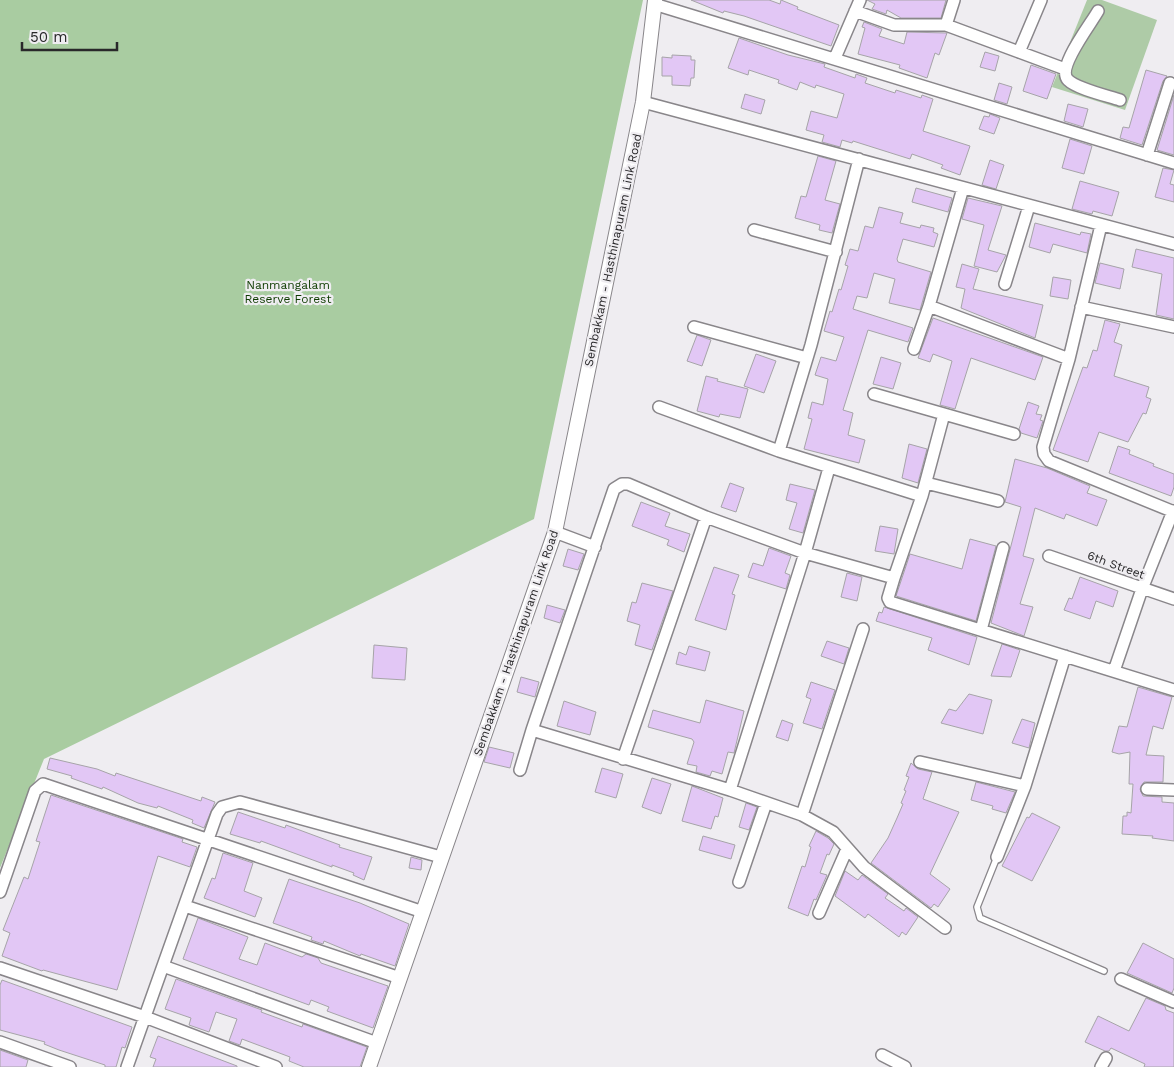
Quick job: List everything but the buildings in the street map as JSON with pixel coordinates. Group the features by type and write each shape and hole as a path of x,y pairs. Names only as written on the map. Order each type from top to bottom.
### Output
{"street":[{"path":"946,25 954,0"},
{"path":"1019,52 1042,0"},
{"path":"655,2 1174,163"},
{"name":"Sembakkam - Hasthinapuram Link Road","path":"369,1067 555,532 643,102 655,2"},
{"path":"835,58 858,5 894,25 946,25 1065,70"},
{"path":"1098,11 1065,70 1068,80 1120,100"},
{"path":"1147,155 1170,83"},
{"path":"643,102 1174,244"},
{"path":"779,451 807,358 859,159"},
{"path":"914,349 929,306 963,188"},
{"path":"1005,284 1029,206"},
{"path":"1102,225 1068,359 1043,447 1045,457 1049,461 1174,512 1142,589 1114,671"},
{"path":"754,230 836,252"},
{"path":"929,306 1068,359"},
{"path":"1081,307 1174,327"},
{"path":"694,327 807,358"},
{"path":"874,394 1014,434"},
{"path":"659,407 829,468 922,496"},
{"path":"944,414 926,483 888,598 890,602 1174,690"},
{"path":"730,790 805,553 829,468"},
{"path":"926,483 998,501"},
{"path":"520,770 614,490 622,484 628,484 706,517 805,553 894,578"},
{"path":"624,758 706,517"},
{"path":"555,532 595,547"},
{"path":"981,630 1002,548"},
{"name":"6th Street","path":"1049,556 1174,599"},
{"path":"802,815 863,629"},
{"path":"997,857 1025,786 1065,656"},
{"path":"532,730 730,790 802,815 833,832 864,867 945,928"},
{"path":"920,762 1025,786"},
{"path":"0,892 35,792 43,784 423,912"},
{"path":"1147,789 1174,790"},
{"path":"127,1067 217,814 222,806 240,802 441,857"},
{"path":"739,882 766,803"},
{"path":"819,914 847,849"},
{"path":"185,906 400,978"},
{"path":"163,966 377,1044"},
{"path":"0,968 145,1017 276,1067"},
{"path":"1121,979 1174,1002"},
{"path":"0,1042 70,1067"},
{"path":"882,1055 905,1067"}],"lane":[{"path":"997,857 977,907 980,918 1104,971"}],"green space":[{"name":"Nanmangalam Reserve Forest","path":"0,0 643,0 534,519 44,759 0,868"},
{"path":"1087,0 1102,0 1157,20 1125,110 1052,87"}]}
